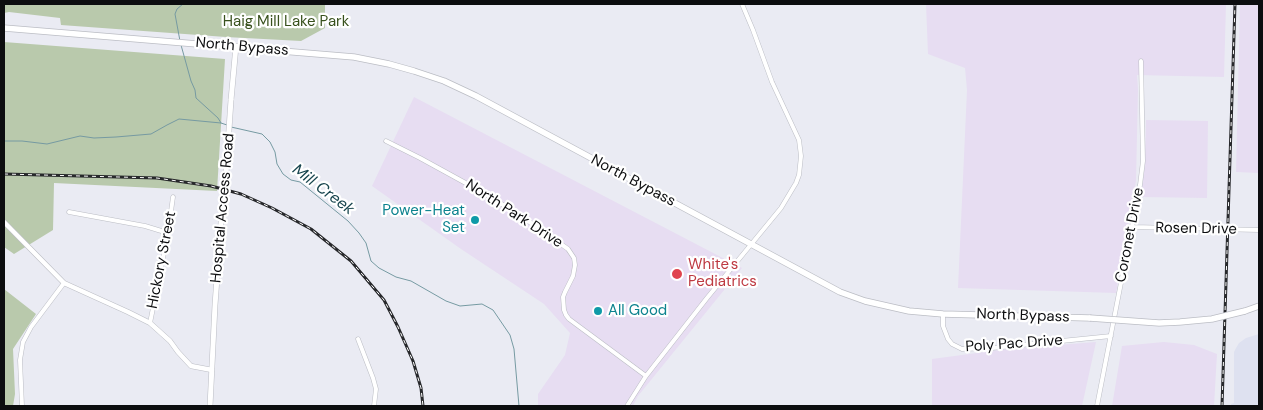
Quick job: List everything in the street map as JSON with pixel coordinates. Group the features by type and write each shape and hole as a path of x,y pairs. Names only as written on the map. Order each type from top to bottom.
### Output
{"highway":[{"name":"North Bypass","path":"4,28 354,57 398,66 444,81 476,96 840,292 883,306 909,311 943,314 1090,318 1159,323 1205,320 1259,306"}],"main road":[{"name":"Hospital Access Road","path":"210,406 215,305 236,46"}],"street":[{"path":"627,406 646,376 775,216 792,191 799,175 801,156 799,140 772,82 742,4"},
{"name":"Coronet Drive","path":"1097,406 1133,227 1143,162 1141,61"},
{"name":"North Park Drive","path":"386,141 482,192 521,216 568,249 574,258 575,265 573,276 563,297 566,315 646,376"},
{"name":"Hickory Street","path":"150,323 168,233 173,197"},
{"path":"70,212 145,226 168,233"},
{"path":"4,222 64,283 150,323 170,341 191,366 212,370"},
{"name":"Rosen Drive","path":"1133,227 1259,230"},
{"path":"22,406 20,360 23,342 31,327 64,283"},
{"name":"Poly Pac Drive","path":"943,314 943,326 948,339 962,350 1111,336"},
{"path":"358,339 376,388 374,406"}],"shaded area":[{"path":"926,4 1226,4 1224,77 1137,75 1136,181 1116,293 958,288 967,90 965,68 928,54"},
{"path":"1240,4 1259,4 1259,173 1236,172"},
{"path":"414,97 742,268 638,396 633,406 538,406 538,394 565,355 570,333 544,304 461,249 372,186"},
{"path":"1146,120 1208,121 1207,198 1141,197 1145,163"},
{"path":"1259,334 1259,406 1231,406 1234,403 1234,352 1239,343 1246,338"},
{"path":"1096,342 1082,406 932,406 932,359 1007,349"},
{"path":"1164,342 1194,345 1217,354 1214,406 1112,406 1122,346"}],"green space":[{"name":"Haig Mill Lake Park","path":"4,4 325,4 325,28 301,41 61,25 60,18 4,13"},
{"path":"4,42 225,59 217,191 54,183 53,230 14,254 4,247"},
{"path":"4,289 36,314 13,349 15,394 13,406 4,406"}],"waterway":[{"path":"180,41 175,14 177,9 183,4"},
{"path":"181,45 196,98 221,123"},
{"name":"Mill Creek","path":"4,141 47,144 80,136 94,138 151,134 179,119 227,125"},
{"name":"Mill Creek","path":"231,127 262,134 270,142 275,152 277,164 283,174 291,180 300,182 348,221 366,243 371,261 379,268 396,277 411,281 446,301 460,306 482,304 493,310 510,335 514,349 519,406"}],"railway":[{"path":"1222,406 1235,4"},
{"path":"4,174 157,178 211,186 241,194 311,229 351,261 384,300 413,361 421,388 423,406"}],"place":[{"name":"Power-Heat Set","path":"475,220"},
{"name":"White's Pediatrics","path":"677,274"},
{"name":"All Good","path":"598,311"}]}
